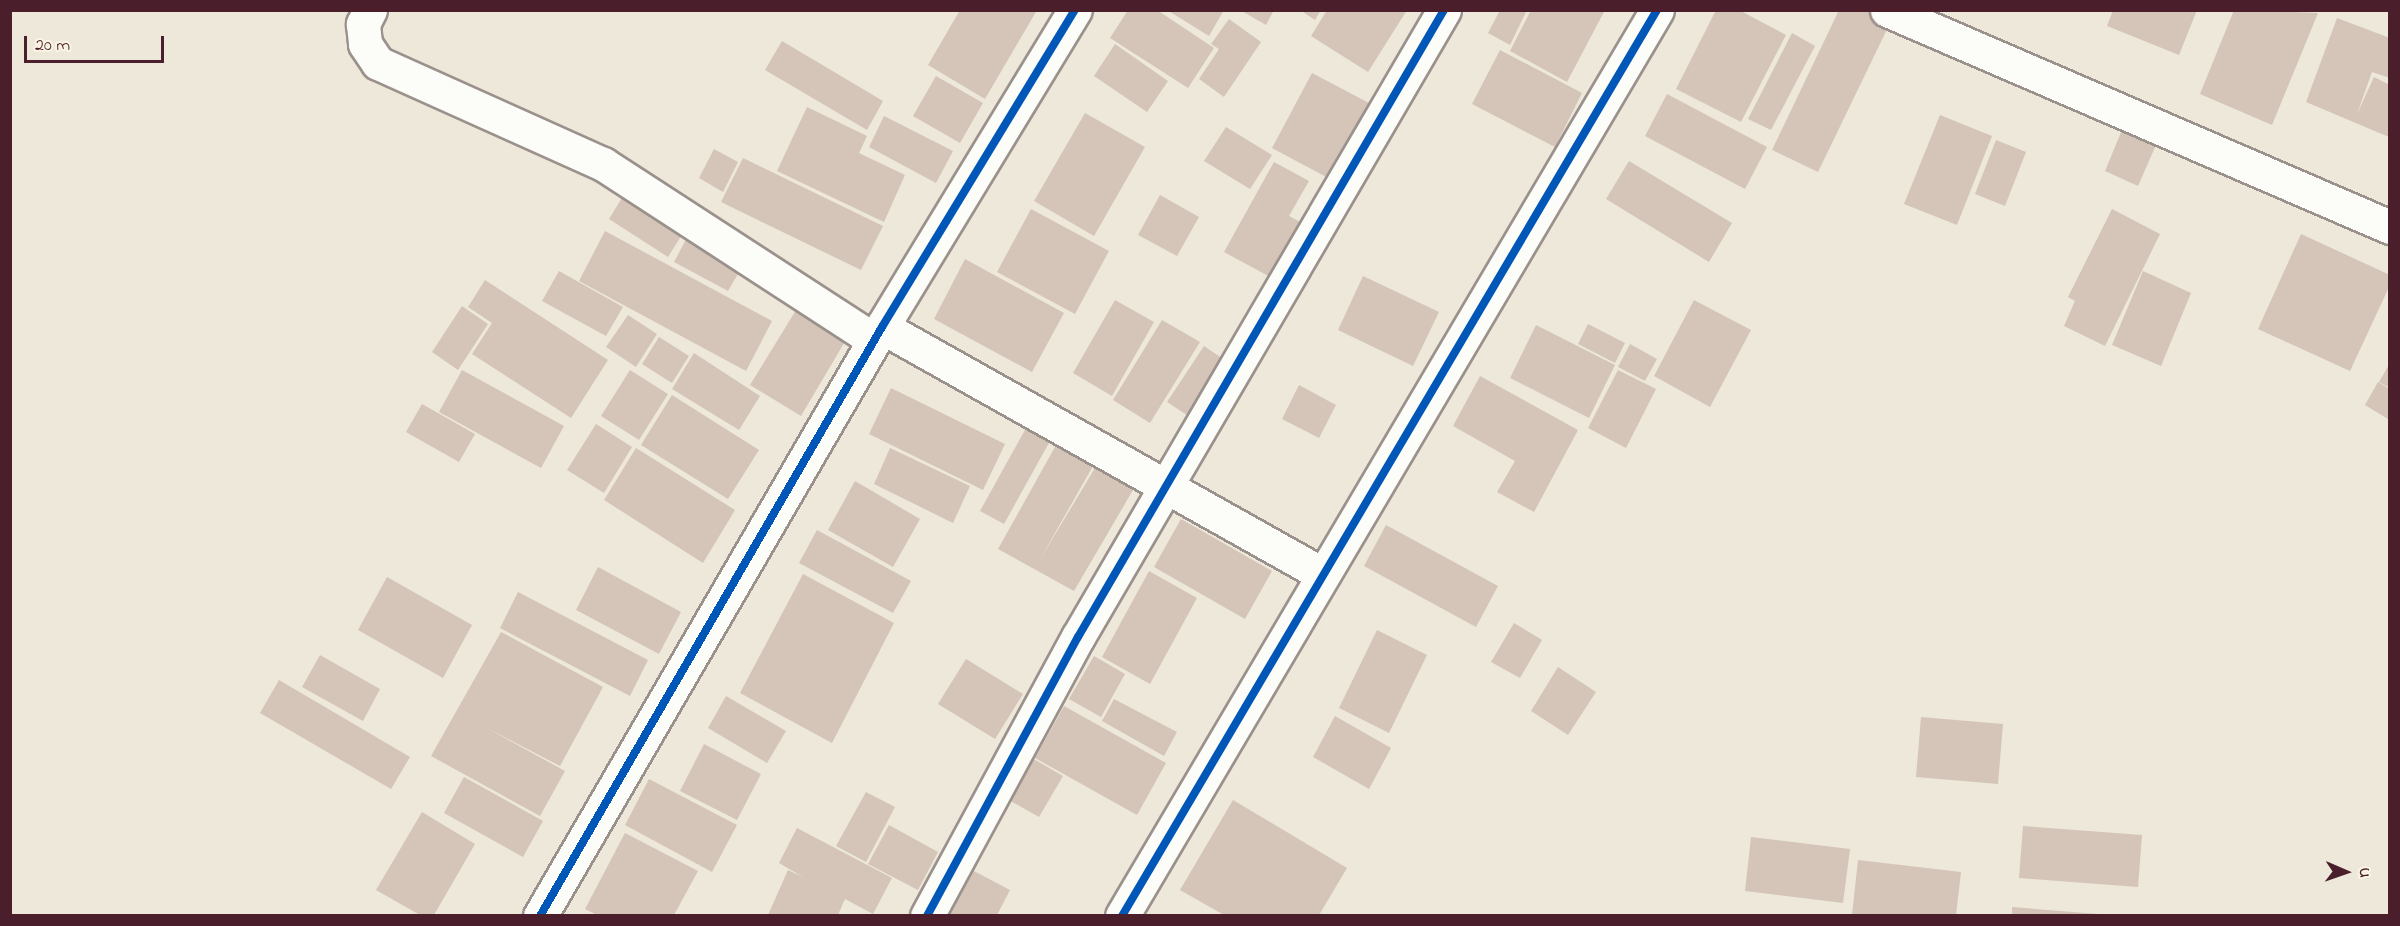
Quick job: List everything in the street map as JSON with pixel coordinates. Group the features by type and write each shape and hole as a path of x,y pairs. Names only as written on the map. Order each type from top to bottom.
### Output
{"street":[{"path":"370,10 363,24 365,44 378,63 603,164 878,333 1167,486 1322,574"},
{"path":"540,915 878,333 1075,10"},
{"path":"927,915 1078,637 1444,10"},
{"path":"1122,915 1657,10"},
{"path":"1887,10 2390,227"}],"building":[{"path":"960,10 1037,10 985,99 928,65"},
{"path":"1128,10 1157,10 1214,48 1188,88 1110,38"},
{"path":"1167,10 1224,10 1209,36"},
{"path":"1240,10 1274,10 1266,25"},
{"path":"1300,10 1321,10 1315,20"},
{"path":"1327,10 1407,10 1368,72 1311,36"},
{"path":"1500,10 1527,10 1510,45 1488,33"},
{"path":"1531,10 1605,10 1567,82 1510,51"},
{"path":"1716,10 1739,10 1786,35 1741,122 1676,89"},
{"path":"1839,10 1874,10 1892,19 1818,172 1772,150"},
{"path":"2113,10 2197,10 2179,55 2107,26"},
{"path":"2234,10 2318,13 2272,125 2200,94"},
{"path":"2337,18 2390,38 2390,78 2372,72 2357,114 2374,77 2390,85 2389,137 2306,102"},
{"path":"1229,19 1261,42 1224,97 1199,79 1219,49 1211,44"},
{"path":"1792,33 1815,46 1771,130 1748,119"},
{"path":"782,41 883,101 867,130 765,70"},
{"path":"1115,44 1168,81 1147,112 1094,76"},
{"path":"1500,50 1582,93 1555,147 1472,104"},
{"path":"1312,73 1369,103 1330,179 1272,148"},
{"path":"936,76 983,103 960,143 913,116"},
{"path":"1667,94 1767,147 1745,189 1645,136"},
{"path":"807,107 867,136 859,153 905,175 884,222 777,171"},
{"path":"1085,113 1145,147 1094,236 1034,201"},
{"path":"1940,115 1992,136 1957,225 1904,204"},
{"path":"884,116 953,151 936,183 869,147"},
{"path":"1226,127 1272,155 1250,189 1204,161"},
{"path":"2122,130 2156,145 2138,186 2105,171"},
{"path":"1996,140 2026,152 2005,206 1975,194"},
{"path":"714,149 738,162 723,192 699,178"},
{"path":"743,158 883,226 861,270 721,202"},
{"path":"1629,161 1732,223 1709,262 1606,199"},
{"path":"1274,162 1309,181 1289,216 1313,229 1283,284 1224,252"},
{"path":"628,188 688,225 668,257 609,219"},
{"path":"1160,195 1199,217 1177,256 1138,235"},
{"path":"1031,209 1109,251 1075,314 997,272"},
{"path":"2112,209 2160,234 2105,346 2064,326 2075,301 2068,297"},
{"path":"691,230 746,260 728,291 674,262"},
{"path":"605,231 772,321 746,371 579,281"},
{"path":"2301,234 2390,275 2390,285 2350,371 2258,329"},
{"path":"965,259 1064,313 1032,372 934,319"},
{"path":"559,271 623,307 606,336 542,301"},
{"path":"2143,271 2191,293 2161,366 2112,345"},
{"path":"1363,276 1439,312 1413,366 1338,330"},
{"path":"485,280 608,360 571,418 472,354 492,323 468,307"},
{"path":"1115,300 1154,322 1112,396 1073,373"},
{"path":"1694,300 1751,330 1710,407 1654,376"},
{"path":"801,302 850,333 801,416 750,385"},
{"path":"462,306 488,324 458,370 432,352"},
{"path":"628,315 657,334 636,367 606,347"},
{"path":"1162,320 1200,342 1150,423 1113,400"},
{"path":"1588,324 1625,343 1615,363 1578,344"},
{"path":"1536,325 1615,365 1589,418 1510,378"},
{"path":"659,337 689,356 672,383 642,364"},
{"path":"1630,344 1657,359 1645,381 1618,367"},
{"path":"1204,346 1232,365 1196,421 1167,402"},
{"path":"694,353 760,396 739,430 672,389"},
{"path":"2390,363 2390,388 2379,382"},
{"path":"462,370 564,426 541,468 439,412"},
{"path":"630,370 668,394 639,440 601,416"},
{"path":"1618,370 1656,389 1626,448 1588,428"},
{"path":"1480,376 1578,430 1534,512 1497,492 1515,461 1453,426"},
{"path":"2378,382 2390,389 2388,419 2365,405"},
{"path":"1299,385 1336,405 1319,438 1282,419"},
{"path":"891,388 1005,444 983,490 869,434"},
{"path":"672,395 759,450 728,499 641,445"},
{"path":"422,404 475,434 459,462 406,432"},
{"path":"1031,419 1055,432 1004,524 980,511"},
{"path":"596,424 632,447 604,493 567,470"},
{"path":"1060,438 1097,459 1039,561 1095,468 1133,490 1074,591 998,549"},
{"path":"636,448 735,510 703,563 604,500"},
{"path":"890,448 970,486 953,523 874,484"},
{"path":"855,481 920,519 893,567 828,530"},
{"path":"1181,519 1272,571 1245,619 1154,567"},
{"path":"1386,525 1498,586 1476,627 1364,566"},
{"path":"817,530 911,581 893,613 799,563"},
{"path":"598,567 681,612 659,654 576,610"},
{"path":"1149,571 1197,598 1150,684 1102,657"},
{"path":"803,574 894,623 832,743 740,693"},
{"path":"387,577 472,625 443,678 358,630"},
{"path":"518,592 648,660 630,696 500,628"},
{"path":"1514,623 1542,640 1520,678 1491,662"},
{"path":"1377,630 1427,655 1389,733 1339,708"},
{"path":"501,632 603,687 560,766 485,727 565,771 540,816 431,756"},
{"path":"320,655 380,689 363,721 302,687"},
{"path":"1094,656 1125,674 1101,717 1069,699"},
{"path":"966,659 1023,694 995,739 938,704"},
{"path":"1558,667 1596,692 1568,735 1531,711"},
{"path":"279,680 410,757 391,789 260,713"},
{"path":"726,696 786,731 767,763 708,728"},
{"path":"1114,699 1177,732 1164,756 1102,721"},
{"path":"1064,706 1166,763 1137,815 1035,758"},
{"path":"1335,716 1391,748 1369,789 1313,757"},
{"path":"1921,717 2003,724 1998,784 1916,777"},
{"path":"704,744 761,774 737,820 680,791"},
{"path":"1030,757 1063,776 1039,817 1007,799"},
{"path":"464,777 543,821 523,857 444,813"},
{"path":"649,779 737,825 712,872 625,825"},
{"path":"866,792 895,807 866,862 836,846"},
{"path":"1233,800 1347,868 1319,915 1224,915 1180,890"},
{"path":"422,812 475,844 434,915 420,915 376,890"},
{"path":"889,825 938,852 918,890 868,864"},
{"path":"2023,826 2142,835 2138,887 2019,878"},
{"path":"797,828 892,878 873,914 845,899 838,915 768,915 788,870 803,877 779,863"},
{"path":"625,833 698,871 674,915 597,915 585,909"},
{"path":"1751,837 1850,849 1843,903 1745,891"},
{"path":"1858,860 1961,872 1956,915 1852,915"},
{"path":"972,870 1010,890 997,915 948,915"},
{"path":"2012,907 2098,914 2098,915 2012,915"}],"cycle path":[{"path":"540,916 882,327 1075,10"},
{"path":"927,916 1078,637 1444,10"},
{"path":"1122,916 1657,10"}]}
